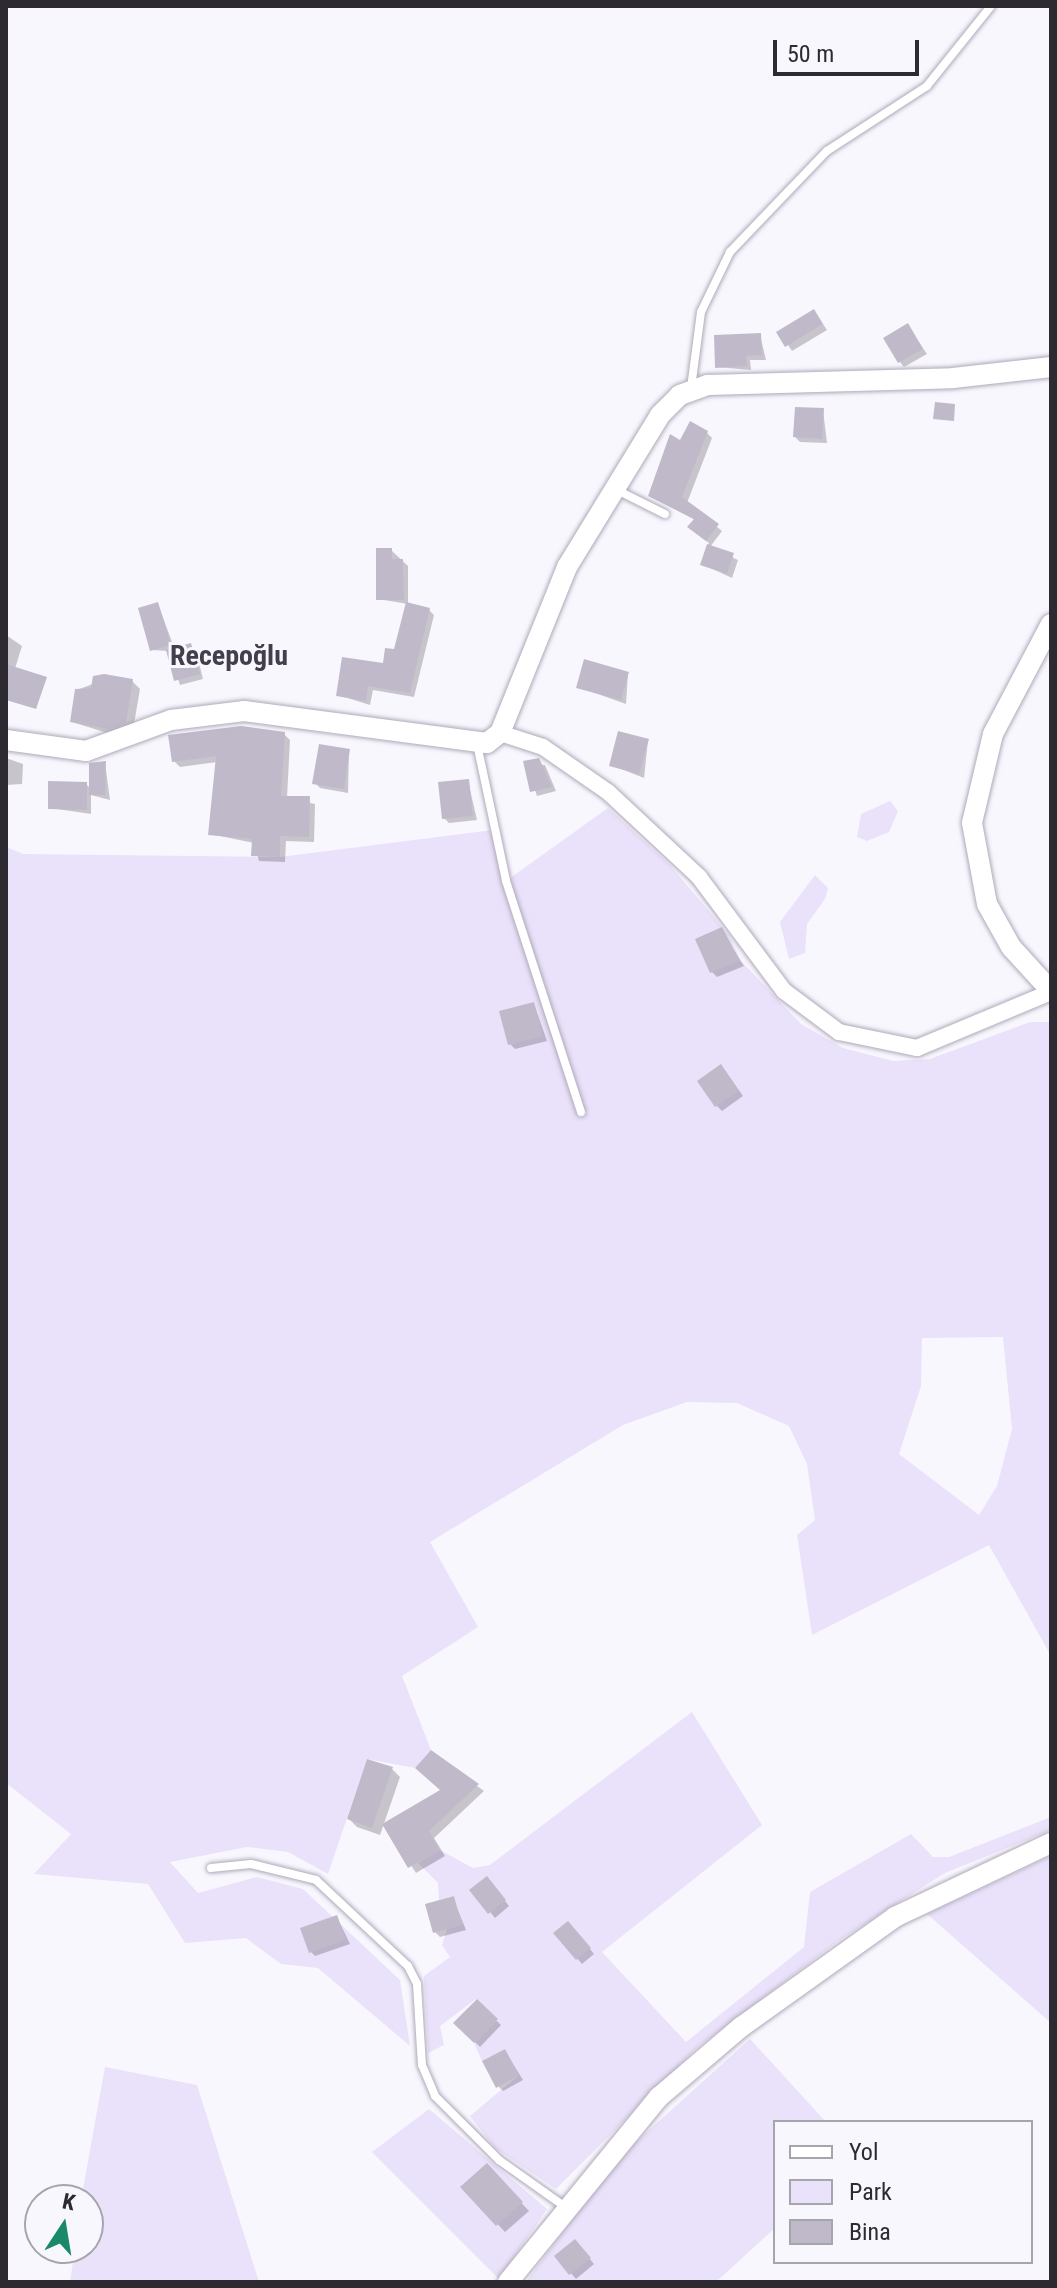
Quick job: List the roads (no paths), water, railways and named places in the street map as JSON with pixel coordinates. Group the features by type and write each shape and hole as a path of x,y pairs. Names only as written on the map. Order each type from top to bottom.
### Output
{"street":[{"path":"6,740 86,751 171,720 244,711 477,744 500,733 567,567 614,488 660,415 691,389 1051,367"},
{"path":"500,733 543,747 608,792 699,877 784,991 839,1032 917,1048 1051,992 1011,947 987,904 972,823 993,734 1051,624"},
{"path":"508,2282 564,2206 659,2097 821,1966 966,1879 1051,1843"}],"lane":[{"path":"691,389 701,312 730,252 827,151 927,86 991,6"},
{"path":"614,488 665,514"},
{"path":"477,744 506,881 581,1112"},
{"path":"211,1868 251,1864 316,1880 408,1966 417,1984 422,2065 435,2096 499,2160 564,2206"}],"district":[{"name":"Recepoğlu","path":"229,656"}]}
